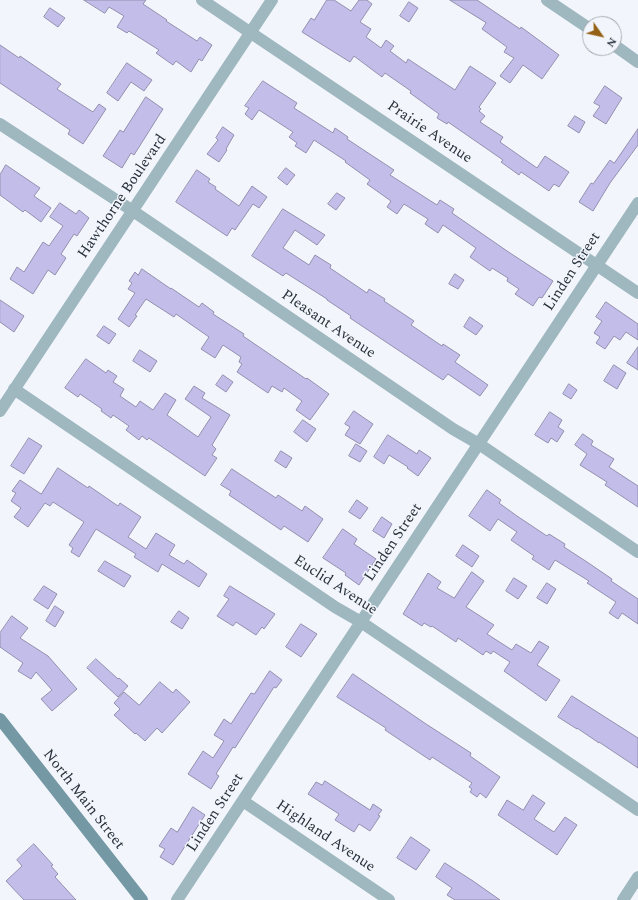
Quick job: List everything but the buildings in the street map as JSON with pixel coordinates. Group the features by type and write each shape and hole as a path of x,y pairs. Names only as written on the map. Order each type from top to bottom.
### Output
{"street":[{"name":"Prairie Avenue","path":"202,0 252,32 638,293"},
{"name":"Hawthorne Boulevard","path":"0,411 272,0"},
{"path":"547,0 582,24"},
{"path":"622,51 638,62"},
{"name":"Pleasant Avenue","path":"0,124 132,211 638,552"},
{"name":"Linden Street","path":"177,900 638,203"},
{"name":"Euclid Avenue","path":"14,389 328,603 361,622 638,810"},
{"name":"North Main Street","path":"0,719 142,900"},
{"name":"Highland Avenue","path":"242,801 390,900"},
{"path":"623,900 638,877"}]}
